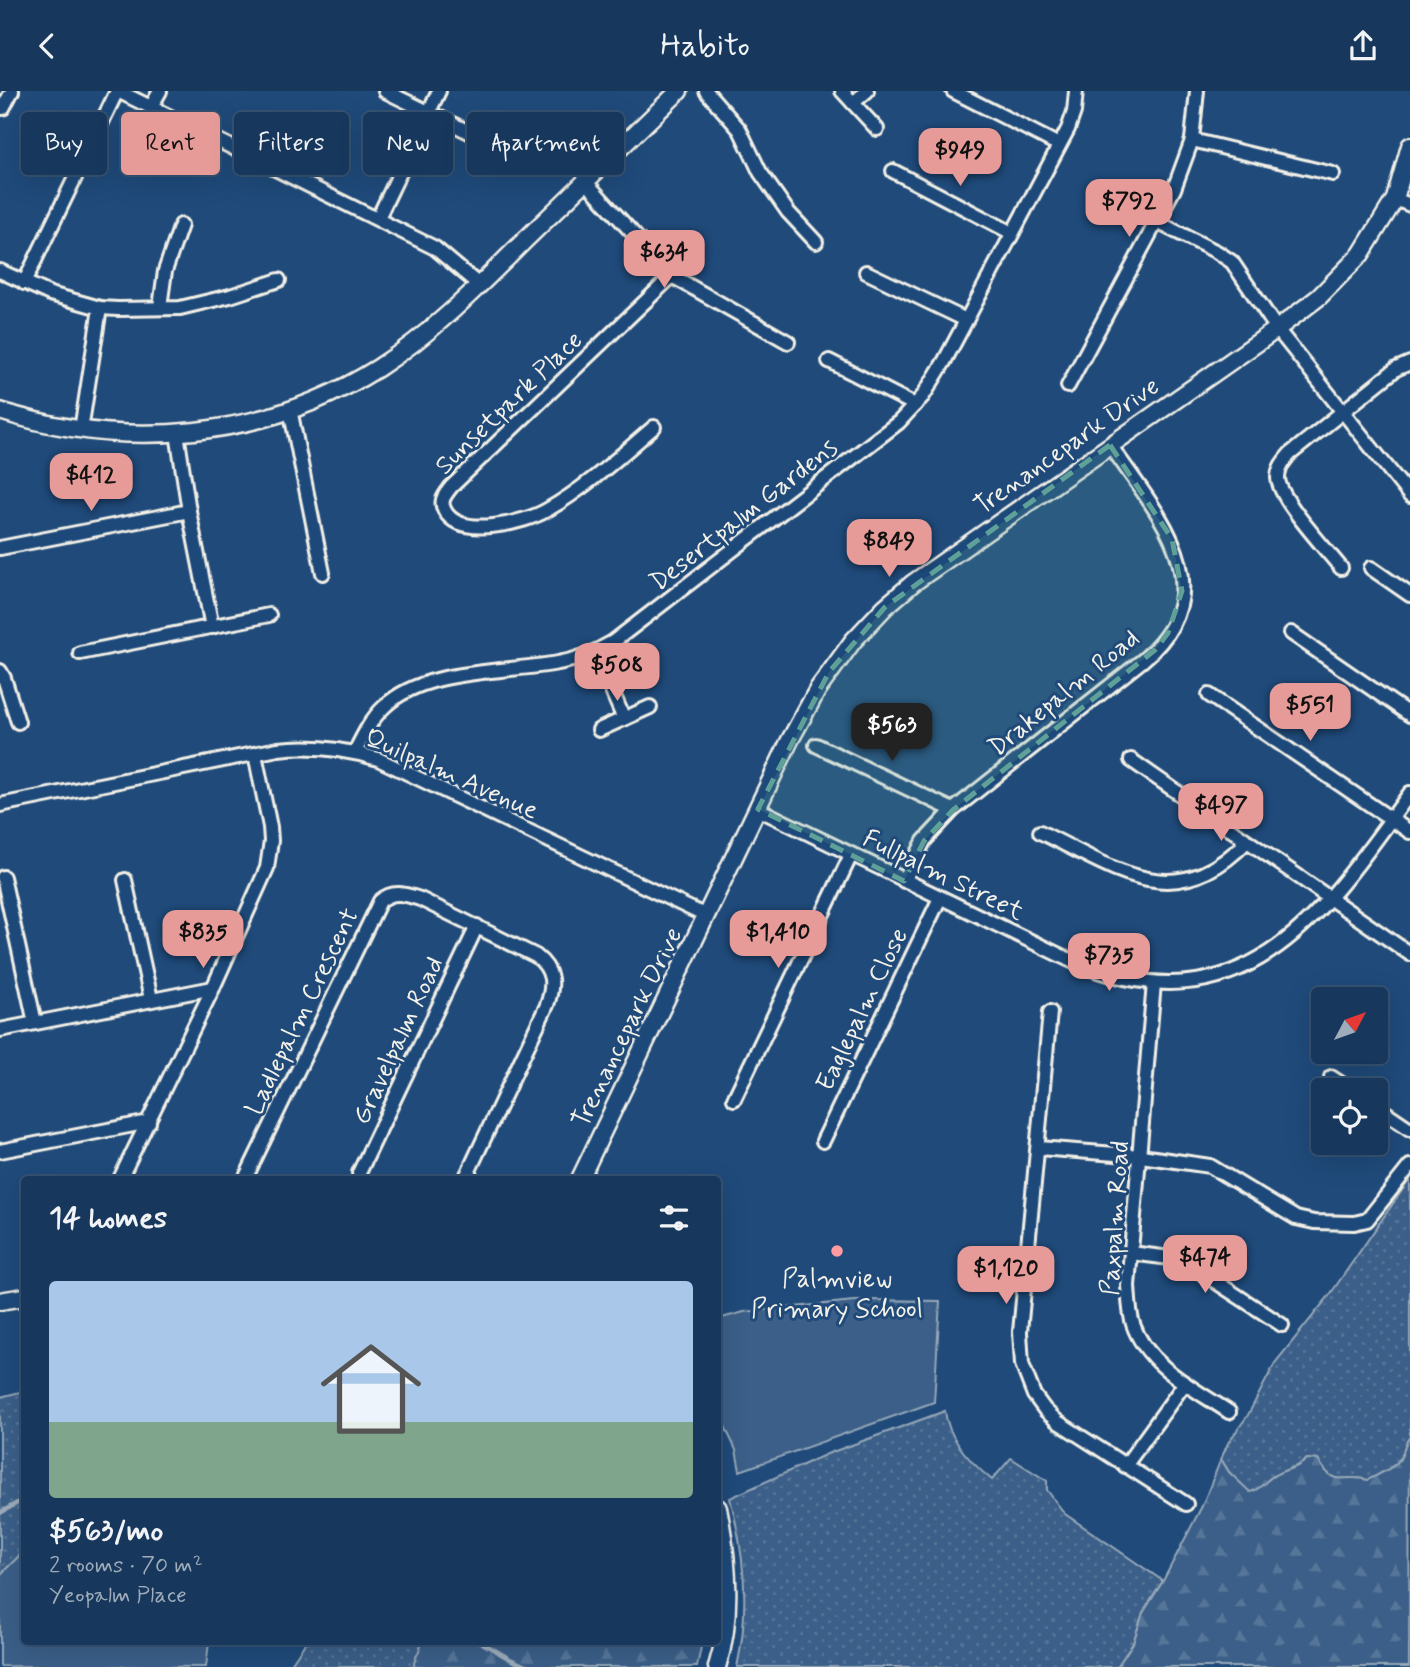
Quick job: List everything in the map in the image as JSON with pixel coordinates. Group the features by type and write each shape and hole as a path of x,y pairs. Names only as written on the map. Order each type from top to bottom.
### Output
{"street":[{"path":"3,109 12,91"},
{"path":"24,283 118,91 435,248 479,285"},
{"path":"152,107 160,91"},
{"path":"385,91 428,112 439,91"},
{"path":"0,411 80,430 177,433 229,427 290,409 334,391 379,367 427,333 679,91"},
{"path":"706,91 740,130 760,172 788,212 817,242"},
{"path":"842,91 877,129"},
{"path":"853,103 867,91"},
{"path":"953,91 1059,145"},
{"name":"Desertpalm Gardens","path":"355,752 380,711 419,684 560,663 595,652 628,633 899,422 915,405 944,362 1059,145 1074,112 1076,91"},
{"path":"1068,386 1174,189 1192,141 1197,91"},
{"path":"1192,141 1333,174"},
{"name":"Trenancepark Drive","path":"581,1176 790,740 818,689 853,641 885,607 939,563 1277,329 1319,297 1361,254 1403,202 1410,146"},
{"path":"894,171 1012,233"},
{"path":"378,218 398,175"},
{"path":"585,181 672,276 788,342"},
{"path":"1157,222 1232,262 1277,329 1410,496"},
{"path":"160,307 165,271 181,225"},
{"path":"0,271 50,294 100,308 180,308 279,280"},
{"path":"866,272 966,320"},
{"name":"Sunsetpark Place","path":"654,427 568,497 529,519 483,527 467,525 449,516 443,506 444,495 451,487 672,276"},
{"path":"80,430 100,308"},
{"path":"829,361 915,405"},
{"path":"1341,568 1285,497 1278,480 1282,463 1396,369 1410,363"},
{"path":"290,409 323,573"},
{"path":"177,433 212,627"},
{"name":"Drakepalm Road","path":"904,881 924,841 953,810 1155,650 1168,633 1178,610 1182,591 1181,569 1172,539 1164,523 1110,445"},
{"path":"0,548 189,511"},
{"path":"1371,568 1410,595"},
{"path":"80,653 269,615"},
{"path":"1291,632 1410,715"},
{"path":"595,652 624,719"},
{"path":"0,671 18,722"},
{"path":"1209,695 1410,832"},
{"path":"599,730 650,707"},
{"path":"816,745 953,810"},
{"name":"Quilpalm Avenue","path":"0,805 299,747 355,752 377,759 706,916"},
{"path":"122,1176 213,988 262,880 270,855 270,827 255,754"},
{"path":"1131,760 1410,954"},
{"name":"Fullpalm Street","path":"758,809 1078,964 1115,977 1154,983 1207,979 1247,965 1278,948 1329,898 1410,793"},
{"path":"1041,832 1136,878 1161,881 1185,880 1207,872 1235,853 1247,841"},
{"path":"734,1099 851,855"},
{"path":"3,877 35,1023"},
{"path":"125,880 151,999"},
{"name":"Ladlepalm Crescent","path":"246,1176 380,901 392,894 403,893 536,955 545,963 552,980 547,1005 466,1176"},
{"name":"Eaglepalm Close","path":"823,1141 940,898"},
{"name":"Gravelpalm Road","path":"359,1173 477,926"},
{"name":"Paxpalm Road","path":"1154,983 1128,1286 1133,1325 1165,1368 1229,1412"},
{"path":"0,1030 213,988"},
{"path":"1050,1012 1020,1332 1022,1364 1034,1395 1058,1422 1186,1504"},
{"path":"1388,1114 1410,1129"},
{"path":"0,1150 149,1122"},
{"path":"1039,1148 1200,1163 1217,1168 1296,1217 1314,1222 1354,1223 1367,1220 1410,1166"},
{"path":"1131,1253 1170,1258 1189,1265 1282,1325"},
{"path":"0,1301 21,1298"},
{"path":"1125,1466 1185,1383"},
{"path":"721,1523 727,1584 721,1645"},
{"path":"717,1667 721,1645"}],"highlighted area":[{"path":"1110,445 1172,539 1182,591 1168,633 1155,650 953,810 924,841 904,881 758,809 829,672 885,607"}],"green space":[{"path":"1410,1179 1410,1437 1399,1461 1368,1480 1335,1478 1318,1460 1307,1459 1275,1475 1250,1493 1229,1472 1221,1459 1228,1443 1248,1415 1275,1363 1329,1296"},
{"path":"864,1300 940,1301 934,1402 740,1471 736,1450 721,1418 721,1318 744,1312"},
{"path":"21,1392 21,1554 0,1575 0,1397"},
{"path":"945,1411 951,1431 962,1449 992,1480 1011,1458 1047,1481 1047,1490 1065,1514 1163,1581 1143,1613 1133,1643 1117,1667 737,1667 744,1624 744,1582 730,1498 827,1454"},
{"path":"1410,1437 1409,1667 1117,1667 1133,1643 1143,1613 1202,1506 1221,1459 1229,1472 1250,1492 1268,1479 1307,1459 1318,1460 1335,1478 1368,1480 1399,1461"},
{"path":"21,1554 21,1645 209,1645 206,1667 0,1666 0,1575"},
{"path":"304,1645 420,1645 414,1667 289,1667"},
{"path":"420,1645 701,1645 697,1667 414,1667"}],"waterway":[{"path":"0,1513 21,1501"},
{"path":"486,1645 528,1667"}],"place":[{"name":"Palmview Primary School","path":"837,1251"}]}
